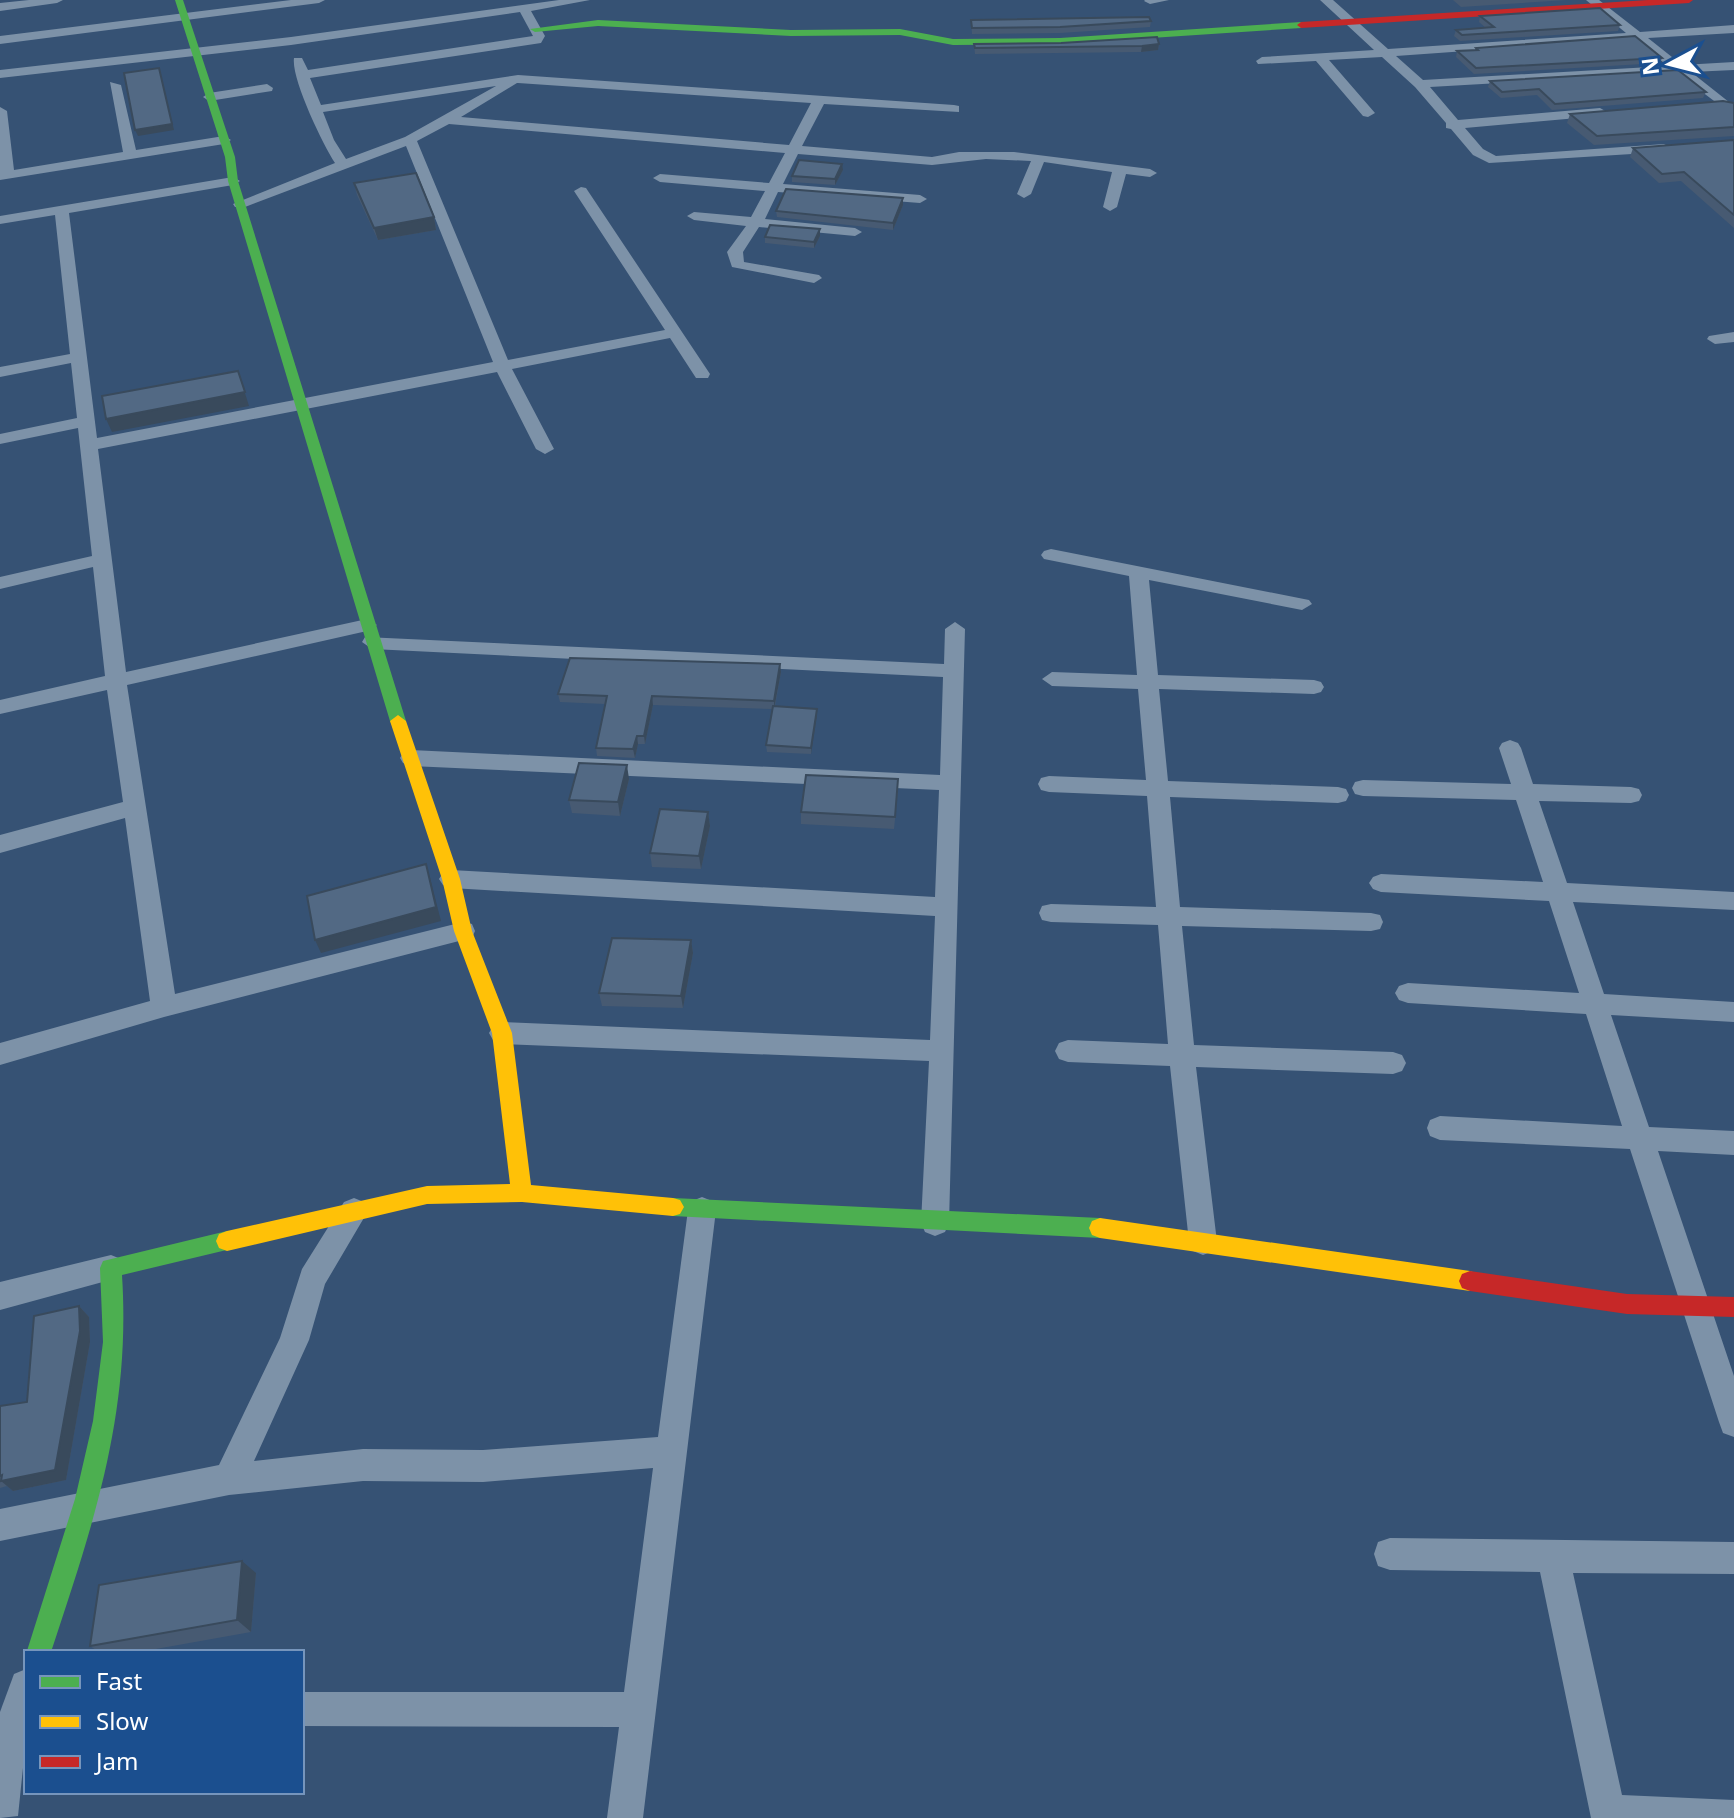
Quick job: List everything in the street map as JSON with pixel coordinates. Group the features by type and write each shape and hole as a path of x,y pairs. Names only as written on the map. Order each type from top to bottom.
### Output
{"street":[{"path":"0,7 57,0"},
{"path":"0,40 181,9 319,0"},
{"path":"0,74 291,41 584,0"},
{"path":"1150,1 1163,0"},
{"path":"1326,0 1420,84 1451,125 1478,152 1494,160 1673,147"},
{"path":"535,29 598,23 791,33 900,32 963,42 1127,38 1596,3 1689,0"},
{"path":"1596,3 1728,102 1734,112"},
{"path":"181,9 224,140 233,181 369,633 451,879 463,931 502,1033 522,1193"},
{"path":"302,75 537,40 539,36 524,9"},
{"path":"1262,61 1734,29"},
{"path":"291,41 327,140 343,165"},
{"path":"1320,58 1368,113"},
{"path":"1420,84 1734,66"},
{"path":"318,109 518,79 954,109"},
{"path":"240,204 410,140 518,79"},
{"path":"115,85 130,155"},
{"path":"209,97 267,88"},
{"path":"814,278 751,270 737,264 735,252 756,221 820,99"},
{"path":"1706,104 1728,102"},
{"path":"0,111 4,175 224,140"},
{"path":"1451,125 1611,111"},
{"path":"450,120 932,161 974,154 1150,173"},
{"path":"410,140 502,365 545,449"},
{"path":"1024,194 1038,160"},
{"path":"1110,207 1120,170"},
{"path":"660,178 920,199"},
{"path":"0,220 233,181"},
{"path":"581,191 672,333 702,374"},
{"path":"61,208 116,679 164,1007"},
{"path":"694,216 855,232"},
{"path":"89,445 672,333"},
{"path":"1715,339 1734,337"},
{"path":"0,372 79,357"},
{"path":"0,439 85,421"},
{"path":"1051,555 1302,604"},
{"path":"0,583 103,559"},
{"path":"1138,571 1182,1057 1203,1242"},
{"path":"935,1223 955,629"},
{"path":"0,707 116,679 369,633 953,671"},
{"path":"1052,679 1314,687"},
{"path":"1510,748 1734,1422"},
{"path":"411,758 950,783"},
{"path":"1049,784 1338,795"},
{"path":"1363,788 1631,795"},
{"path":"0,844 135,807"},
{"path":"451,879 945,907"},
{"path":"1381,883 1734,901"},
{"path":"1051,913 1371,922"},
{"path":"0,1054 164,1007 463,931"},
{"path":"1408,993 1734,1012"},
{"path":"502,1033 943,1051"},
{"path":"1068,1051 1393,1063"},
{"path":"1440,1128 1734,1143"},
{"path":"0,1296 427,1195 522,1193 702,1210 935,1223 1120,1229 1627,1304 1734,1307"},
{"path":"625,1818 702,1210"},
{"path":"229,1479 294,1340 312,1279 354,1211"},
{"path":"39,1650 86,1508 101,1438 114,1342 111,1268"},
{"path":"0,1525 229,1479 363,1465 483,1466 673,1451"},
{"path":"1390,1554 1734,1558"},
{"path":"1553,1554 1608,1815 1734,1818"},
{"path":"0,1816 10,1747 24,1694"},
{"path":"304,1709 640,1710"}],"building":[{"path":"1600,8 1620,25 1462,35 1456,30 1494,27 1480,16"},
{"path":"1149,17 1151,21 1060,27 972,28 971,20"},
{"path":"1635,36 1662,58 1476,68 1457,51 1478,50 1476,48"},
{"path":"1157,37 1159,44 1142,46 975,48 974,44 1061,43"},
{"path":"159,68 172,124 135,130 124,73"},
{"path":"1678,70 1706,92 1555,104 1539,89 1502,92 1490,81"},
{"path":"1723,101 1734,103 1734,127 1597,136 1570,114"},
{"path":"1734,140 1734,215 1684,172 1662,174 1633,148"},
{"path":"799,160 842,164 835,179 792,176"},
{"path":"416,173 434,217 374,228 354,183"},
{"path":"786,189 903,198 893,223 776,211"},
{"path":"770,225 820,229 814,242 765,237"},
{"path":"238,371 245,392 106,419 102,396"},
{"path":"570,658 780,664 774,701 652,696 644,736 637,736 633,749 596,748 607,696 558,694"},
{"path":"773,706 817,709 811,748 766,745"},
{"path":"579,763 627,765 618,802 569,800"},
{"path":"806,775 898,779 895,817 801,812"},
{"path":"660,809 708,812 699,856 650,853"},
{"path":"426,864 436,907 315,940 307,896"},
{"path":"612,938 691,940 681,996 599,993"},
{"path":"79,1306 80,1331 55,1470 1,1481 0,1406 27,1402 34,1316"},
{"path":"242,1561 237,1620 90,1646 99,1585"}],"traffic: fast":[{"path":"179,0 230,157 233,181 398,721"},
{"path":"535,29 598,23 791,33 900,32 953,42 1060,41 1301,25"},
{"path":"673,1207 1100,1228"},
{"path":"39,1650 87,1499 105,1421 114,1342 111,1268 227,1241"}],"traffic: slow":[{"path":"398,721 451,879 463,931 502,1033 522,1193"},
{"path":"227,1241 427,1195 522,1193 673,1207"},
{"path":"1100,1228 1470,1281"}],"traffic: jam":[{"path":"1301,25 1689,0"},
{"path":"1470,1281 1627,1304 1734,1307"}]}
